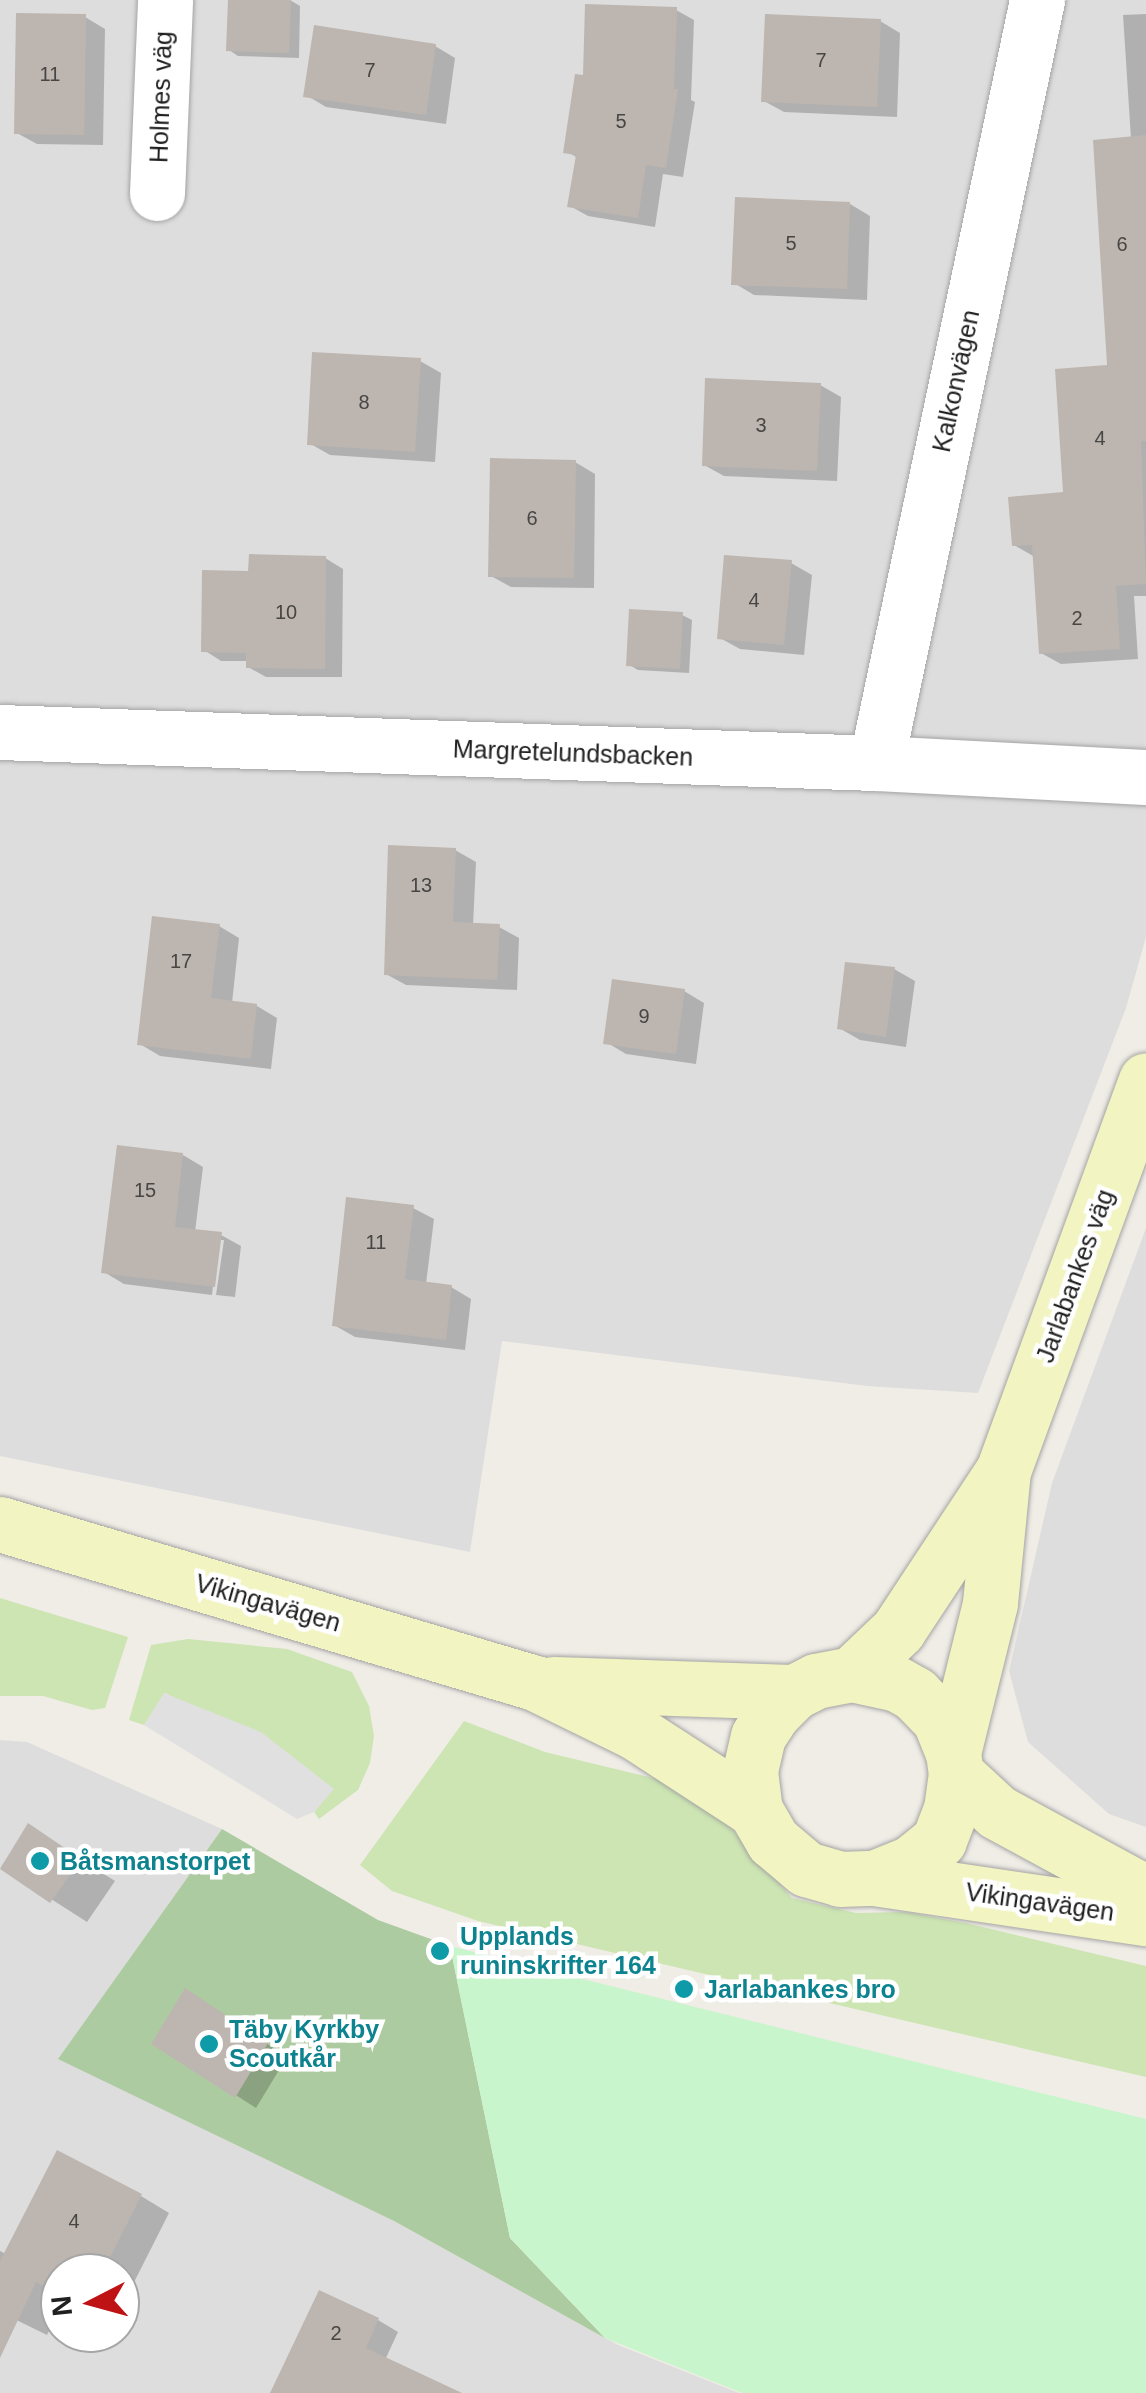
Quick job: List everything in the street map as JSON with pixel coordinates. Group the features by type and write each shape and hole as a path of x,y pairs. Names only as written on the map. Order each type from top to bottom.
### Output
{"main road":[{"name":"Jarlabankes väg","path":"852,1674 898,1630 1003,1471 1146,1080"},
{"name":"Jarlabankes väg","path":"955,1763 990,1603 1003,1471"},
{"name":"Vikingavägen","path":"0,1524 535,1683 635,1732 755,1810 773,1841 806,1869 840,1879 874,1878 1146,1918"},
{"name":"Vikingavägen","path":"535,1683 794,1692 816,1681 852,1674 876,1676 915,1694 940,1720 955,1763 997,1812 1146,1893"},
{"path":"755,1810 750,1771 758,1736 794,1692"},
{"name":"Vikingavägen","path":"874,1878 911,1863 939,1840 951,1809 955,1763"}],"street":[{"name":"Holmes väg","path":"157,193 164,0"},
{"name":"Kalkonvägen","path":"876,763 1037,0"},
{"name":"Margretelundsbacken","path":"0,732 876,763 1146,778"}],"shaded area":[{"path":"0,0 1146,0 1146,937 1126,1008 978,1393 867,1386 502,1341 470,1552 0,1456"},
{"path":"1146,1228 1146,1827 1109,1814 1028,1742 1009,1671 1052,1483"},
{"path":"164,1693 261,1732 334,1789 314,1812 297,1819 144,1725"},
{"path":"0,1740 27,1742 222,1829 59,2058 394,2221 618,2345 739,2393 0,2393"}],"green space":[{"path":"0,1598 128,1637 105,1708 92,1710 43,1696 0,1696"},
{"path":"188,1639 287,1649 352,1672 369,1706 374,1736 370,1763 358,1790 319,1819 314,1812 333,1789 165,1693 144,1725 129,1720 151,1645"},
{"path":"464,1721 545,1752 682,1785 710,1804 792,1898 856,1913 905,1912 966,1923 1146,1966 1146,2077 478,1921 392,1891 360,1865"},
{"path":"222,1829 378,1920 450,1946 510,2238 605,2338 394,2221 58,2059"},
{"path":"450,1946 1146,2119 1146,2393 742,2393 605,2338 510,2238"}],"building":[{"path":"228,0 291,0 289,53 226,51"},
{"path":"585,4 677,7 674,89 678,89 666,168 646,165 638,218 567,207 576,155 563,153 575,74 583,75"},
{"path":"16,13 86,14 84,135 14,134"},
{"path":"765,14 881,19 877,107 761,102"},
{"path":"314,25 436,44 426,115 303,97"},
{"path":"1146,135 1146,441 1141,441 1146,584 1116,586 1120,649 1039,654 1032,545 1012,546 1008,497 1063,492 1055,369 1107,365 1093,140"},
{"path":"735,197 850,202 847,289 731,285"},
{"path":"312,352 421,358 415,452 307,445"},
{"path":"705,378 821,383 817,471 702,466"},
{"path":"490,458 576,460 574,578 488,577"},
{"path":"249,554 326,556 325,669 246,668 246,653 201,652 202,570 248,571"},
{"path":"724,555 792,560 784,645 717,639"},
{"path":"629,609 683,612 680,669 626,666"},
{"path":"388,845 456,848 453,922 500,924 497,980 384,975"},
{"path":"152,916 220,924 211,998 257,1004 251,1059 137,1045"},
{"path":"845,962 895,967 886,1037 837,1029"},
{"path":"612,979 685,989 676,1054 603,1044"},
{"path":"117,1145 183,1153 175,1227 222,1232 215,1287 101,1273"},
{"path":"346,1197 414,1205 405,1279 452,1285 446,1340 332,1326"},
{"name":"Båtsmanstorpet","path":"28,1823 81,1859 50,1903 0,1869"},
{"name":"Täby Kyrkby Scoutkår","path":"185,1988 268,2043 235,2098 151,2044"},
{"path":"57,2150 142,2194 112,2253 40,2253 40,2284 36,2282 0,2358 0,2261"},
{"path":"319,2290 379,2318 366,2348 462,2393 270,2393"}],"place":[{"name":"Båtsmanstorpet","path":"40,1861"},
{"name":"Upplands runinskrifter 164","path":"440,1951"},
{"name":"Jarlabankes bro","path":"684,1989"},
{"name":"Täby Kyrkby Scoutkår","path":"209,2044"}]}
